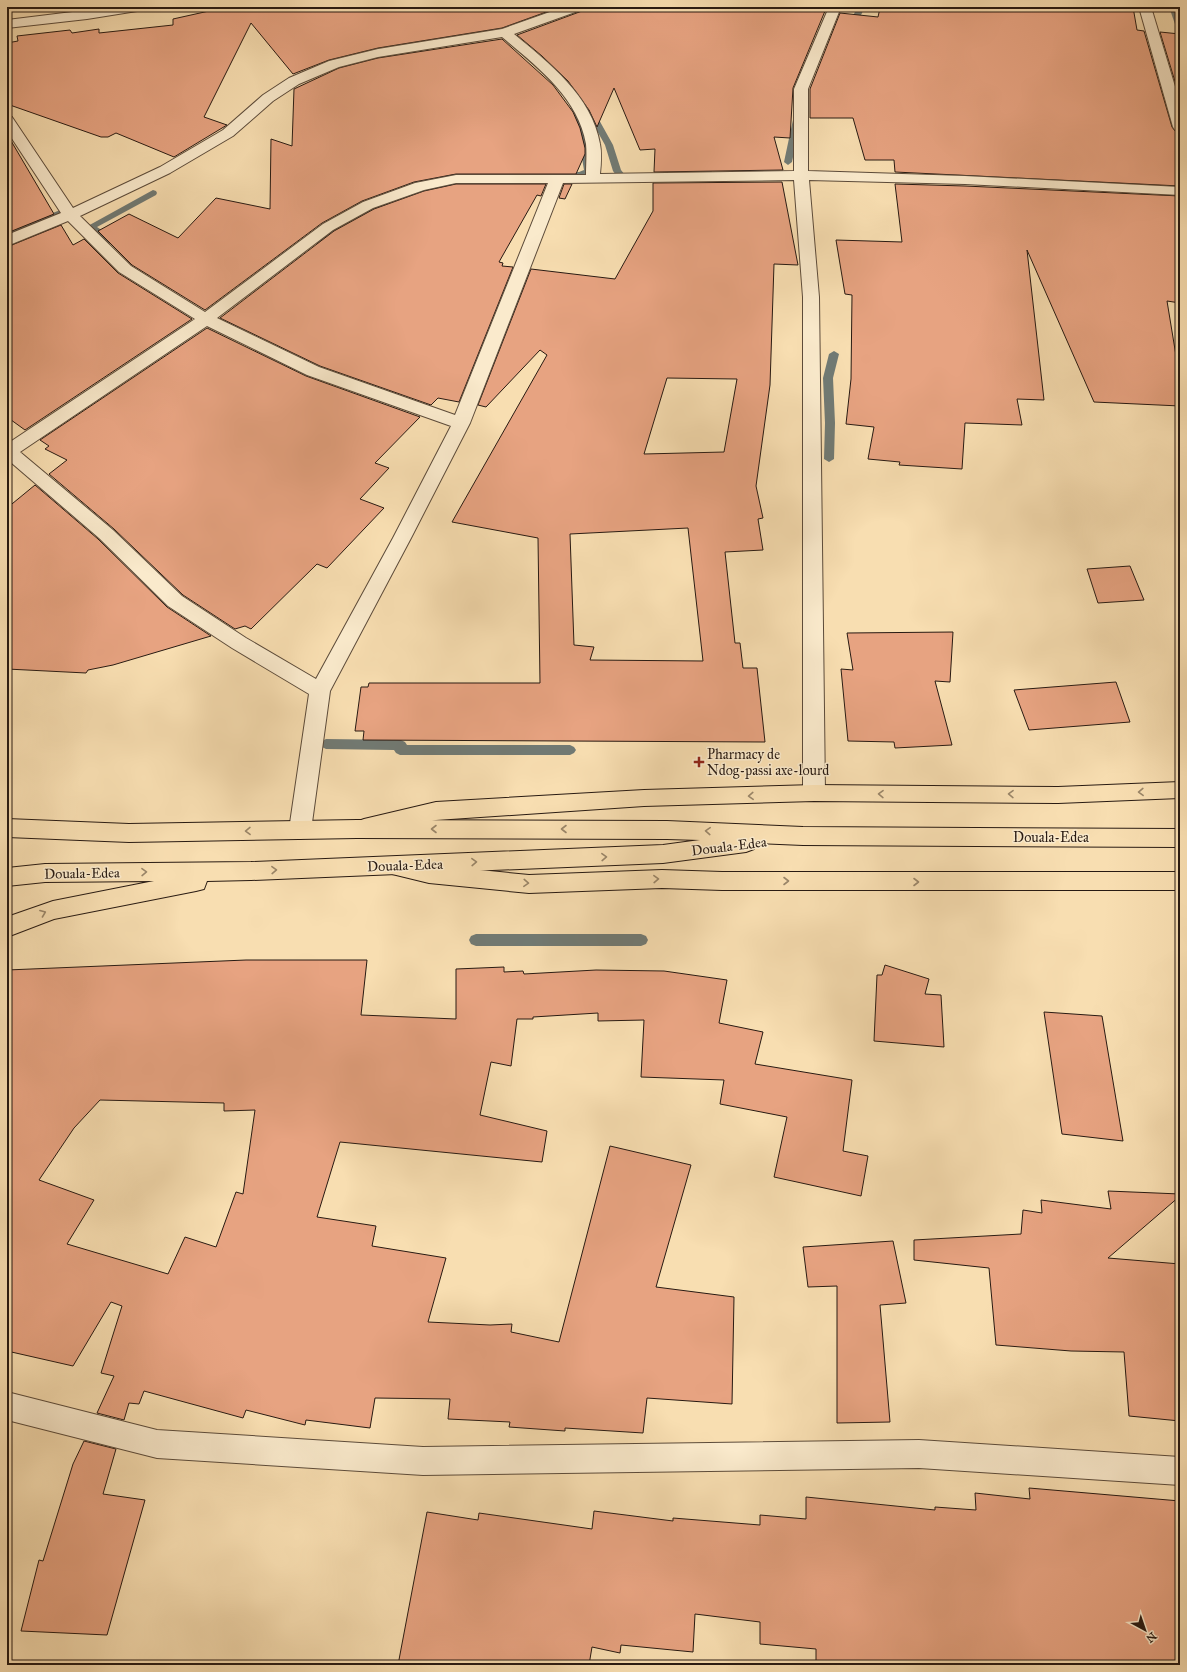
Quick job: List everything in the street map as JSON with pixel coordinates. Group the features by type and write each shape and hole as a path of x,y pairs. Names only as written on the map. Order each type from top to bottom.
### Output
{"main road":[{"path":"357,829 436,811 644,798 814,793 1058,795 1180,790"},
{"name":"Douala-Edea","path":"7,828 129,833 357,829 667,830 803,836 1180,838"},
{"name":"Douala-Edea","path":"7,877 45,874 251,871 663,854 803,836"},
{"path":"390,866 429,874 529,884 662,879 722,881 1180,881"},
{"path":"7,927 53,910 251,871"}],"street":[{"path":"7,24 87,15 137,7"},
{"path":"7,240 70,215 165,170 228,133 268,98 294,81 334,64 378,53 505,33 576,7"},
{"path":"814,793 811,297 802,176 801,89 836,7"},
{"path":"1145,7 1180,127"},
{"path":"505,33 559,79 582,110 593,140 593,179"},
{"path":"7,120 70,215 125,269 206,319 313,371 460,423"},
{"path":"320,691 239,643 175,601 106,534 8,451 206,319 257,279 328,227 368,205 420,186 456,179 557,180 802,176 965,180 1180,191"},
{"path":"300,830 320,691 402,538 460,423 557,180"},
{"path":"7,1406 157,1444 423,1461 919,1454 1180,1470"}],"building":[{"path":"227,7 560,7 502,28 378,48 329,60 293,74 251,23 204,117 227,125 174,157 116,133 108,137 101,137 7,104 7,43 18,41 17,36 70,30 72,33 99,29 99,33 173,25 173,19"},
{"path":"583,7 814,7 814,10 825,11 793,88 790,138 774,137 783,170 654,172 655,149 640,150 614,88 597,127 589,110 568,81 517,35 582,11"},
{"path":"904,7 1133,7 1137,30 1144,31 1172,127 1175,131 1180,132 1180,186 895,172 894,160 865,160 853,118 810,118 810,89 840,13 878,17 880,8 904,10"},
{"path":"1160,32 1180,34 1180,98"},
{"path":"502,39 553,85 573,112 580,128 585,148 585,154 576,174 456,174 414,182 362,201 322,223 205,310 132,265 98,231 129,214 178,238 216,198 270,209 271,139 292,146 294,89 339,68 378,58"},
{"path":"7,134 54,214 7,233"},
{"path":"782,182 798,265 774,264 770,385 756,486 763,518 758,519 763,550 725,552 735,643 740,643 743,668 757,668 765,742 363,740 364,731 355,731 361,687 368,687 369,683 540,683 538,538 452,522 547,355 540,350 486,407 478,405 531,269 615,279 653,211 653,183","holes":["667,378 737,379 724,452 644,454","688,528 703,661 590,660 594,647 574,645 570,534"]},
{"path":"456,184 546,184 541,196 537,195 499,262 503,263 502,266 513,267 459,402 438,398 431,405 320,366 220,318 334,231 374,209 424,191"},
{"path":"564,184 572,184 565,199 559,198"},
{"path":"895,184 1180,196 1180,303 1167,301 1180,380 1180,406 1094,402 1027,250 1044,400 1017,399 1022,425 965,423 962,469 899,465 900,462 868,459 874,427 846,424 851,379 852,295 845,294 836,240 902,242"},
{"path":"61,225 73,245 84,239 118,273 192,319 25,430 7,417 7,247"},
{"path":"207,328 306,376 420,417 375,463 389,468 360,499 384,508 327,568 317,564 251,629 245,626 235,629 183,595 114,529 49,474 67,460 45,449 49,446 40,440"},
{"path":"35,485 98,539 167,607 211,636 113,665 88,670 86,673 7,669 7,508"},
{"path":"1130,566 1144,600 1098,603 1087,569"},
{"path":"953,632 950,682 935,681 952,745 895,748 894,742 848,741 841,669 853,670 847,633"},
{"path":"1116,682 1130,722 1029,730 1014,690"},
{"path":"246,960 367,960 361,1015 456,1019 456,969 504,967 504,972 523,971 524,974 596,970 664,971 727,980 719,1023 763,1032 755,1064 852,1080 843,1151 868,1156 861,1196 774,1177 787,1117 720,1104 724,1080 641,1077 644,1020 598,1021 598,1013 517,1019 511,1066 491,1062 480,1115 547,1131 542,1162 340,1142 317,1217 376,1226 372,1246 446,1258 428,1322 490,1325 512,1324 511,1332 559,1342 610,1146 691,1165 656,1287 734,1297 732,1404 647,1398 643,1433 565,1428 565,1431 509,1427 510,1422 448,1419 450,1399 375,1398 370,1428 306,1420 305,1425 246,1410 243,1418 144,1391 139,1404 129,1403 124,1420 97,1413 114,1376 101,1373 122,1306 111,1302 73,1366 7,1351 7,970","holes":["100,1100 224,1103 224,1111 255,1110 243,1194 236,1192 216,1247 185,1237 168,1274 67,1244 94,1200 39,1180 74,1128"]},
{"path":"885,965 929,979 925,994 941,995 944,1047 874,1041 877,975 882,975"},
{"path":"1044,1012 1102,1016 1123,1141 1062,1134"},
{"path":"1108,1191 1180,1194 1180,1196 1108,1258 1180,1264 1180,1421 1129,1416 1124,1352 1071,1351 996,1345 989,1268 914,1260 914,1240 1021,1234 1023,1210 1042,1213 1041,1200 1111,1209"},
{"path":"893,1241 906,1303 880,1305 890,1422 837,1423 837,1286 808,1287 803,1247"},
{"path":"84,1441 116,1449 103,1494 145,1500 107,1635 21,1631 39,1560 43,1561 73,1464"},
{"path":"1029,1488 1180,1501 1180,1665 816,1665 816,1649 760,1644 760,1622 695,1614 693,1652 621,1645 620,1653 592,1647 589,1665 398,1665 427,1512 478,1520 479,1513 592,1529 594,1511 673,1521 673,1518 760,1525 760,1515 806,1519 806,1497 935,1510 935,1507 976,1510 975,1493 1030,1499"}],"waterway":[{"path":"844,27 857,15 861,7"},
{"path":"1173,7 1179,24"},
{"path":"561,175 581,175 589,171 580,122 575,108"},
{"path":"590,111 609,145 617,171 622,177 634,178"},
{"path":"788,162 797,117"},
{"path":"686,174 708,172"},
{"path":"441,190 448,187 447,177 476,173 507,176"},
{"path":"113,242 91,227 153,193"},
{"path":"317,252 331,232 345,222 386,205"},
{"path":"7,235 65,211"},
{"path":"829,459 830,423 828,378 834,354"},
{"path":"326,744 401,745 400,750 570,750"},
{"path":"476,940 641,940"}],"place":[{"name":"Pharmacy de Ndog-passi axe-lourd","path":"699,762"}]}
